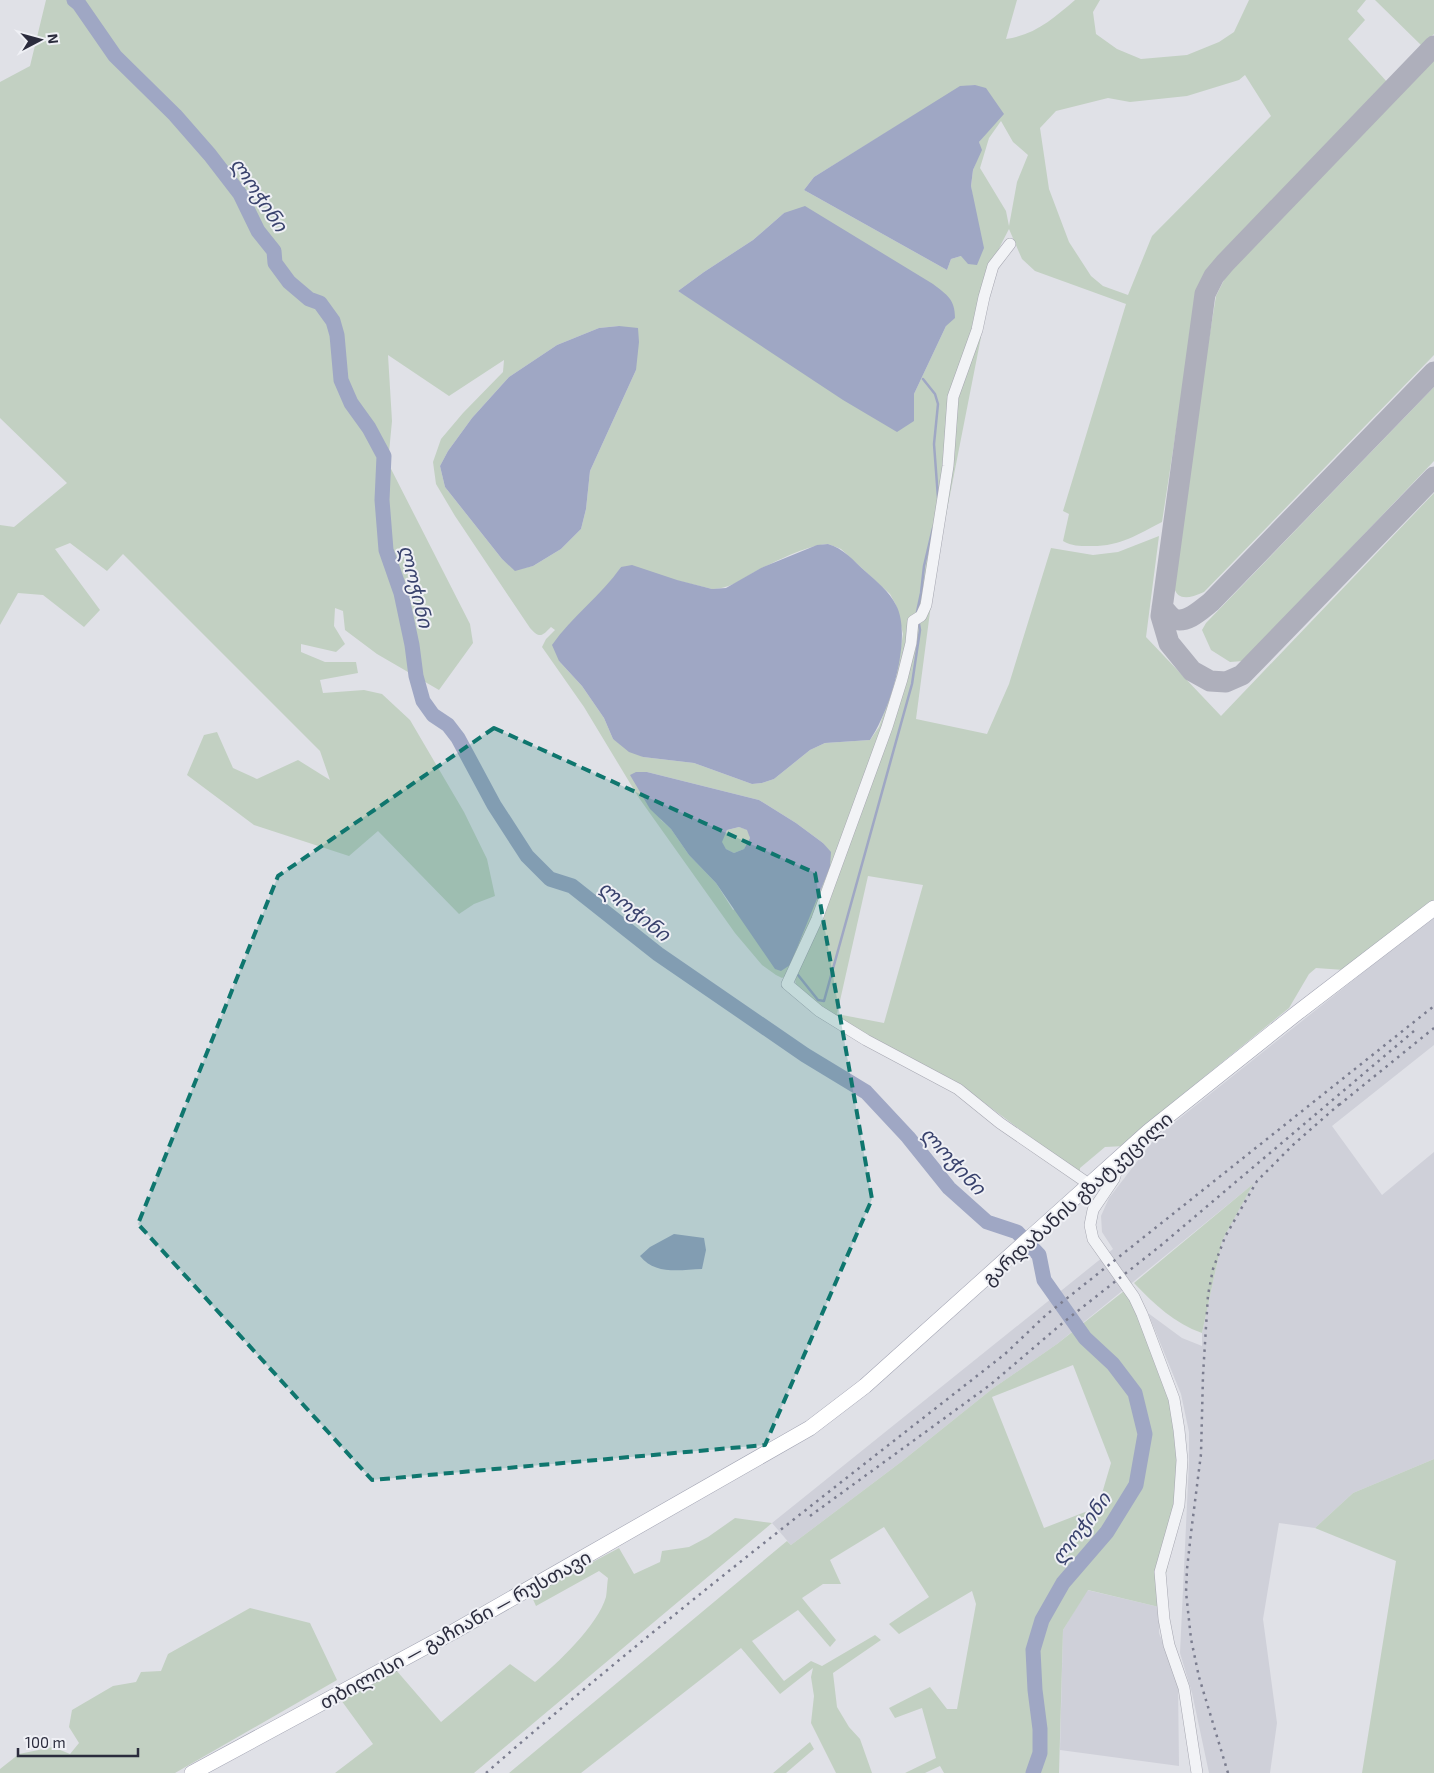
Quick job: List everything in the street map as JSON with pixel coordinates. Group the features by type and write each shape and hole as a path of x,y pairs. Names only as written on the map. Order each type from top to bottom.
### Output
{"main road":[{"name":"გარდაბანის გზატკეცილი","path":"717,1482 810,1428 865,1386 1149,1131 1434,908"},
{"name":"თბილისი — გაჩიანი — რუსთავი","path":"192,1773 453,1632 717,1482"}],"street":[{"path":"1010,244 993,266 977,330 953,397 948,466 926,604 921,616 913,621 902,679 887,727 817,919 787,984 818,1011 866,1040 958,1089 1000,1123 1083,1180 1086,1187"},
{"path":"1121,1157 1114,1179 1093,1210 1090,1225 1094,1239 1134,1297 1174,1399 1182,1460 1179,1504 1160,1572 1164,1619 1169,1645 1184,1688 1197,1773"}],"highlighted area":[{"path":"494,728 815,873 872,1199 765,1445 372,1480 138,1224 278,876"}],"shaded area":[{"path":"1434,916 1434,1045 1332,1126 1382,1195 1434,1152 1434,1459 1353,1493 1315,1528 1279,1523 1263,1619 1277,1723 1270,1773 1209,1773 1192,1693 1180,1653 1189,1432 1181,1394 1148,1313 1182,1338 1202,1346 1202,1333 1222,1241 1252,1185 1057,1344 992,1389 901,1462 791,1545 772,1523 1113,1249 1102,1232 1101,1216 1109,1198 1156,1137"},
{"path":"1087,1590 1159,1607 1159,1633 1178,1683 1179,1766 1060,1750 1063,1630"}],"green space":[{"path":"46,0 1017,0 1006,39 1026,34 1044,25 1075,0 1100,0 1093,12 1096,34 1117,49 1141,59 1187,55 1219,42 1234,32 1249,0 1366,0 1357,11 1365,20 1348,39 1388,83 1245,229 1210,272 1200,288 1195,307 1162,522 1119,542 1100,546 1085,546 1069,544 1063,541 1069,514 1063,511 1126,304 1035,271 1022,259 1009,229 986,279 972,333 981,337 936,566 916,719 987,734 1009,684 1051,548 1093,555 1118,552 1159,536 1146,637 1221,716 1434,493 1434,901 1344,970 1316,968 1309,974 1289,1008 1150,1121 1125,1146 1105,1147 1080,1168 1080,1174 963,1087 827,1013 796,987 795,978 789,974 782,978 762,965 735,933 639,798 584,707 542,647 546,639 555,630 551,627 539,635 530,628 455,516 436,484 433,462 441,439 463,413 503,372 504,360 449,396 388,355 392,421 388,463 470,624 473,643 439,690 377,654 345,630 343,611 335,608 334,626 345,644 336,652 301,644 301,652 325,662 356,662 358,673 320,680 323,693 364,690 382,694 410,720 464,812 487,859 495,896 474,904 459,914 378,831 349,856 254,825 187,775 204,735 217,732 233,768 257,779 298,760 330,780 320,751 123,554 107,571 70,543 55,549 100,610 84,627 43,595 18,593 0,625 0,525 14,527 67,483 0,418 0,82 30,66","holes":["1245,75 1271,116 1152,236 1128,295 1103,286 1091,276 1069,242 1049,189 1040,128 1056,111 1108,98 1130,102 1187,96 1239,80","975,85 988,130 979,142 981,150 973,170 971,186 974,206 961,256 951,259 947,270 804,190 814,177 960,87","1001,121 1013,142 1028,155 1017,182 1009,226 1006,211 980,168 989,138","784,213 946,326 914,394 914,421 678,291 753,240","619,326 636,370 590,471 586,509 581,529 561,549 533,566 515,570 502,559 445,487 440,466 448,451 472,418 509,377 557,345 599,328","828,544 841,549 890,594 896,605 903,634 896,678 879,727 870,740 825,743 810,750 774,779 752,784 694,763 643,757 613,739 604,718 582,686 559,661 621,567 712,589 727,587 755,571 812,547","636,772 647,772 759,800 796,823 823,843 830,853 733,910 716,883 689,855 671,829 661,820","868,876 923,885 884,1023 837,1014"]},
{"path":"1375,0 1434,0 1434,34 1422,46"},
{"path":"1434,59 1434,355 1204,592 1195,596 1182,597 1175,590 1172,566 1216,296 1229,270"},
{"path":"1434,387 1434,461 1243,661 1230,662 1211,650 1202,630 1206,623"},
{"path":"739,827 748,830 750,838 744,849 734,853 726,849 721,842 727,830"},
{"path":"1253,1184 1222,1241 1202,1333 1174,1319 1134,1283"},
{"path":"1124,1291 1132,1303 1170,1399 1176,1447 1178,1487 1168,1564 1159,1607 1088,1590 1063,1630 1059,1773 944,1773 940,1766 925,1773 905,1773 936,1758 922,1708 895,1718 889,1708 930,1687 947,1709 957,1709 976,1604 972,1591 899,1634 889,1624 929,1597 884,1527 830,1560 841,1584 823,1584 802,1598 836,1640 830,1647 798,1610 752,1641 784,1681 811,1661 822,1666 875,1635 881,1640 833,1673 837,1707 849,1727 860,1739 872,1773 836,1773 811,1723 814,1696 811,1677 813,1668 780,1694 741,1648 581,1773 509,1773 787,1541 791,1545 901,1462 992,1389 1057,1344","holes":["1073,1365 1111,1463 1098,1507 1044,1528 992,1397"]},
{"path":"1434,1459 1434,1773 1362,1773 1396,1561 1315,1528 1353,1493"},
{"path":"735,1518 772,1523 474,1773 335,1773 373,1744 341,1700 396,1670 441,1722 510,1664 535,1682 565,1655 595,1620 606,1597 608,1578 599,1571 536,1606 531,1595 619,1548 634,1574 660,1562 662,1551 689,1547 708,1537"},
{"path":"250,1608 310,1623 337,1680 175,1773 0,1773 0,1769 19,1754 53,1747 70,1754 79,1743 69,1727 72,1710 113,1686 136,1682 141,1672 161,1671 168,1654"},
{"path":"810,1742 814,1749 786,1773 773,1773"}],"water":[{"path":"975,85 986,88 1004,114 979,142 982,150 973,170 971,186 984,248 977,265 968,264 961,256 951,259 947,270 804,190 814,177 960,86"},
{"path":"805,206 933,284 946,295 954,306 955,318 946,326 914,394 914,421 897,432 843,400 678,291 753,240 784,213"},
{"path":"619,326 638,328 639,342 636,370 590,471 586,509 581,529 561,549 533,566 515,571 502,559 445,487 440,466 448,451 472,418 509,377 557,345 599,328"},
{"path":"828,544 839,548 878,582 896,605 901,619 902,636 897,674 885,711 870,740 825,743 810,750 774,779 752,784 694,763 643,757 629,752 613,739 604,718 582,686 559,661 552,645 621,567 632,565 712,589 726,588 761,568 817,545"},
{"path":"636,772 647,772 759,800 796,823 823,843 831,852 830,867 790,965 781,971 775,969 716,883 689,855 671,829 650,809 630,775","holes":["739,827 747,830 750,838 744,849 734,853 726,849 722,842 727,830"]},
{"path":"674,1234 704,1238 706,1250 702,1269 660,1269 646,1262 640,1256 650,1247"}],"waterway":[{"name":"ლოჭინი","path":"74,0 79,4 115,56 175,115 210,155 240,194 258,231 274,251 275,263 289,282 309,299 320,303 333,321 337,335 341,380 351,403 369,428 384,456 382,500 386,550 401,593 412,645 416,676 423,701 433,715 448,725 458,738 494,805 527,856 550,879 572,886 658,954 805,1055 866,1092 908,1137 949,1188 987,1222 1017,1232 1039,1255 1044,1280 1085,1338 1113,1364 1135,1393 1145,1434 1136,1485 1107,1532 1063,1583 1042,1620 1033,1650 1035,1690 1040,1729 1040,1753 1033,1773"},
{"path":"923,379 935,394 938,404 934,444 938,498"},
{"path":"917,612 924,566 933,528"},
{"path":"798,975 818,1000 824,1001 912,684 920,630 919,624"}],"taxiway":[{"path":"1434,46 1225,263 1214,276 1205,294 1161,616 1169,643 1192,671 1210,681 1226,682 1242,675 1434,477"},
{"path":"1162,607 1172,618 1179,620 1189,618 1211,602 1434,372"}],"railway":[{"path":"486,1773 677,1612 1005,1354 1046,1315 1434,1006"},
{"path":"1339,1105 1434,1028"},
{"path":"810,1516 990,1385 1065,1321 1159,1247 1414,1031"},
{"path":"1228,1773 1199,1677 1191,1639 1186,1592 1201,1454 1208,1295 1213,1269 1225,1237 1257,1181 1294,1144 1343,1101"}]}
